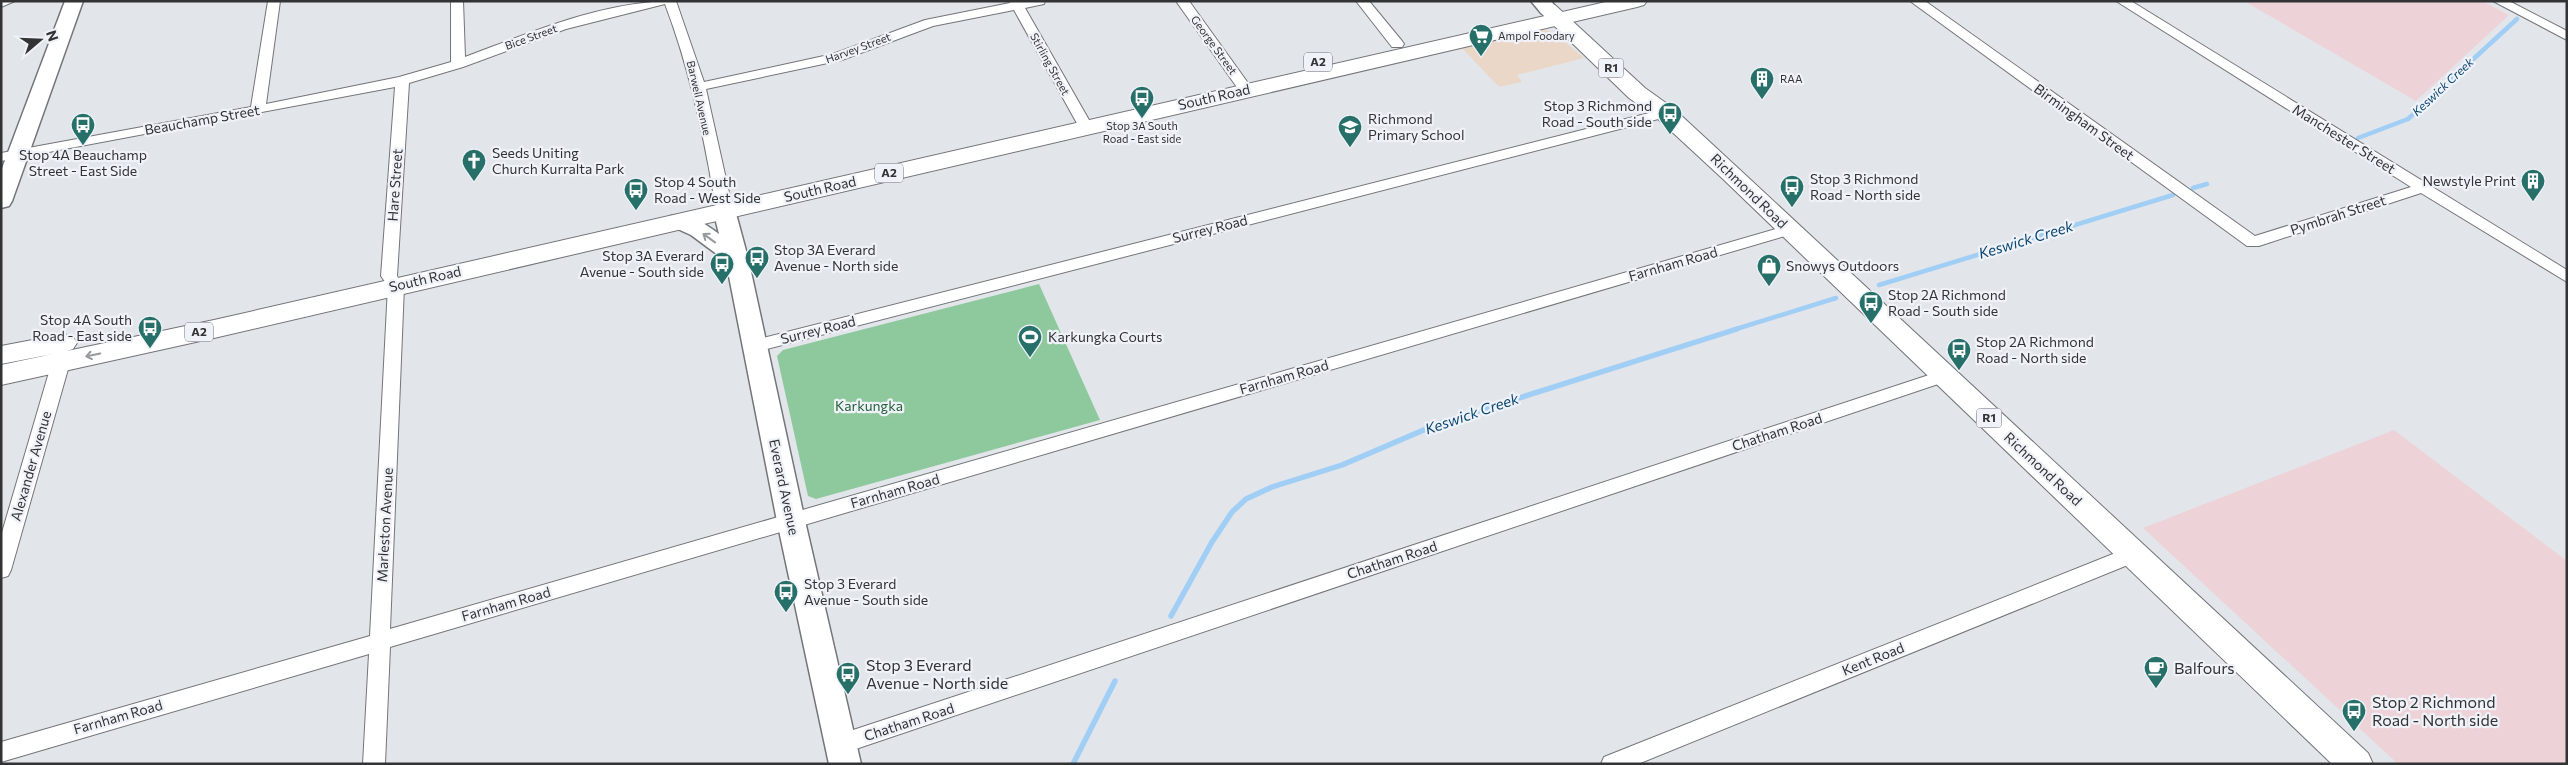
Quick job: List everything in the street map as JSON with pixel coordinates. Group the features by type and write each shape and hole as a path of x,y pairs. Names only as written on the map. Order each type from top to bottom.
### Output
{"main road":[{"name":"South Road","path":"1243,85 1397,44 1562,7 1633,2"},
{"path":"1593,32 1602,22 1633,2"},
{"name":"South Road","path":"1,375 393,281 1243,85 1562,7"},
{"name":"Richmond Road","path":"1562,7 1593,32 1639,78 1665,113"},
{"name":"Richmond Road","path":"1562,7 1637,93 1665,113 2356,764"},
{"name":"South Road","path":"1,362 79,340 393,281 679,221 723,204"},
{"path":"1,355 79,340"}],"street":[{"path":"1,3 9,1"},
{"path":"1,201 10,156 74,1"},
{"path":"258,110 274,1"},
{"path":"457,1 458,64"},
{"name":"Bice Street","path":"402,81 458,64 561,26 663,1"},
{"name":"Barwell Avenue","path":"670,1 683,34 698,88 723,204"},
{"name":"Harvey Street","path":"698,88 816,63 930,22 1017,3 1039,1"},
{"name":"George Street","path":"1182,1 1243,85"},
{"path":"1362,1 1397,44"},
{"name":"Birmingham Street","path":"1916,1 2253,242"},
{"name":"Manchester Street","path":"2122,1 2567,277"},
{"path":"2499,1 2567,36"},
{"name":"Stirling Street","path":"1017,3 1083,122"},
{"name":"Beauchamp Street","path":"10,156 402,81"},
{"name":"Hare Street","path":"393,281 402,81"},
{"name":"Surrey Road","path":"755,346 1665,113"},
{"name":"Pymbrah Street","path":"2253,242 2422,188"},
{"name":"Everard Avenue","path":"723,204 737,258 791,522 843,754"},
{"path":"679,221 699,230 737,258"},
{"name":"Farnham Road","path":"1,752 1789,230"},
{"name":"Marleston Avenue","path":"374,764 393,281"},
{"name":"Alexander Avenue","path":"1,570 61,362"},
{"name":"Chatham Road","path":"843,754 1944,376"},
{"name":"Kent Road","path":"1612,764 2133,554"}],"shaded area":[{"path":"2244,1 2482,1 2509,15 2416,101"},
{"path":"1534,30 1547,30 1556,34 1584,58 1517,75 1522,82 1499,87 1460,46"},
{"path":"2394,430 2567,561 2567,764 2398,764 2143,528"}],"green space":[{"name":"Karkungka","path":"1039,284 1100,420 816,499 808,496 777,356 783,350"}],"waterway":[{"name":"Keswick Creek","path":"2358,138 2408,119 2517,19"},
{"name":"Keswick Creek","path":"2193,188 2207,184"},
{"name":"Keswick Creek","path":"1879,285 2173,195"},
{"name":"Keswick Creek","path":"1733,330 1836,298"},
{"name":"Keswick Creek","path":"1171,616 1212,542 1232,512 1246,499 1272,487 1342,465 1440,423 1737,329"},
{"name":"Keswick Creek","path":"1073,764 1115,681"}],"place":[{"name":"Ampol Foodary","path":"1481,57"},
{"name":"RAA","path":"1762,100"},
{"name":"Stop 3A South Road - East side","path":"1142,119"},
{"name":"Stop 3 Richmond Road - South side","path":"1670,135"},
{"name":"Stop 4A Beauchamp Street - East Side","path":"83,146"},
{"name":"Richmond Primary School","path":"1350,148"},
{"name":"Seeds Uniting Church Kurralta Park","path":"474,182"},
{"name":"Newstyle Print","path":"2533,202"},
{"name":"Stop 3 Richmond Road - North side","path":"1792,208"},
{"name":"Stop 4 South Road - West Side","path":"636,211"},
{"name":"Stop 3A Everard Avenue - North side","path":"757,279"},
{"name":"Stop 3A Everard Avenue - South side","path":"722,285"},
{"name":"Snowys Outdoors","path":"1769,287"},
{"name":"Stop 2A Richmond Road - South side","path":"1871,324"},
{"name":"Stop 4A South Road - East side","path":"150,349"},
{"name":"Karkungka Courts","path":"1030,358"},
{"name":"Stop 2A Richmond Road - North side","path":"1959,371"},
{"name":"Stop 3 Everard Avenue - South side","path":"786,613"},
{"name":"Balfours","path":"2156,689"},
{"name":"Stop 3 Everard Avenue - North side","path":"848,695"},
{"name":"Stop 2 Richmond Road - North side","path":"2354,732"}]}
